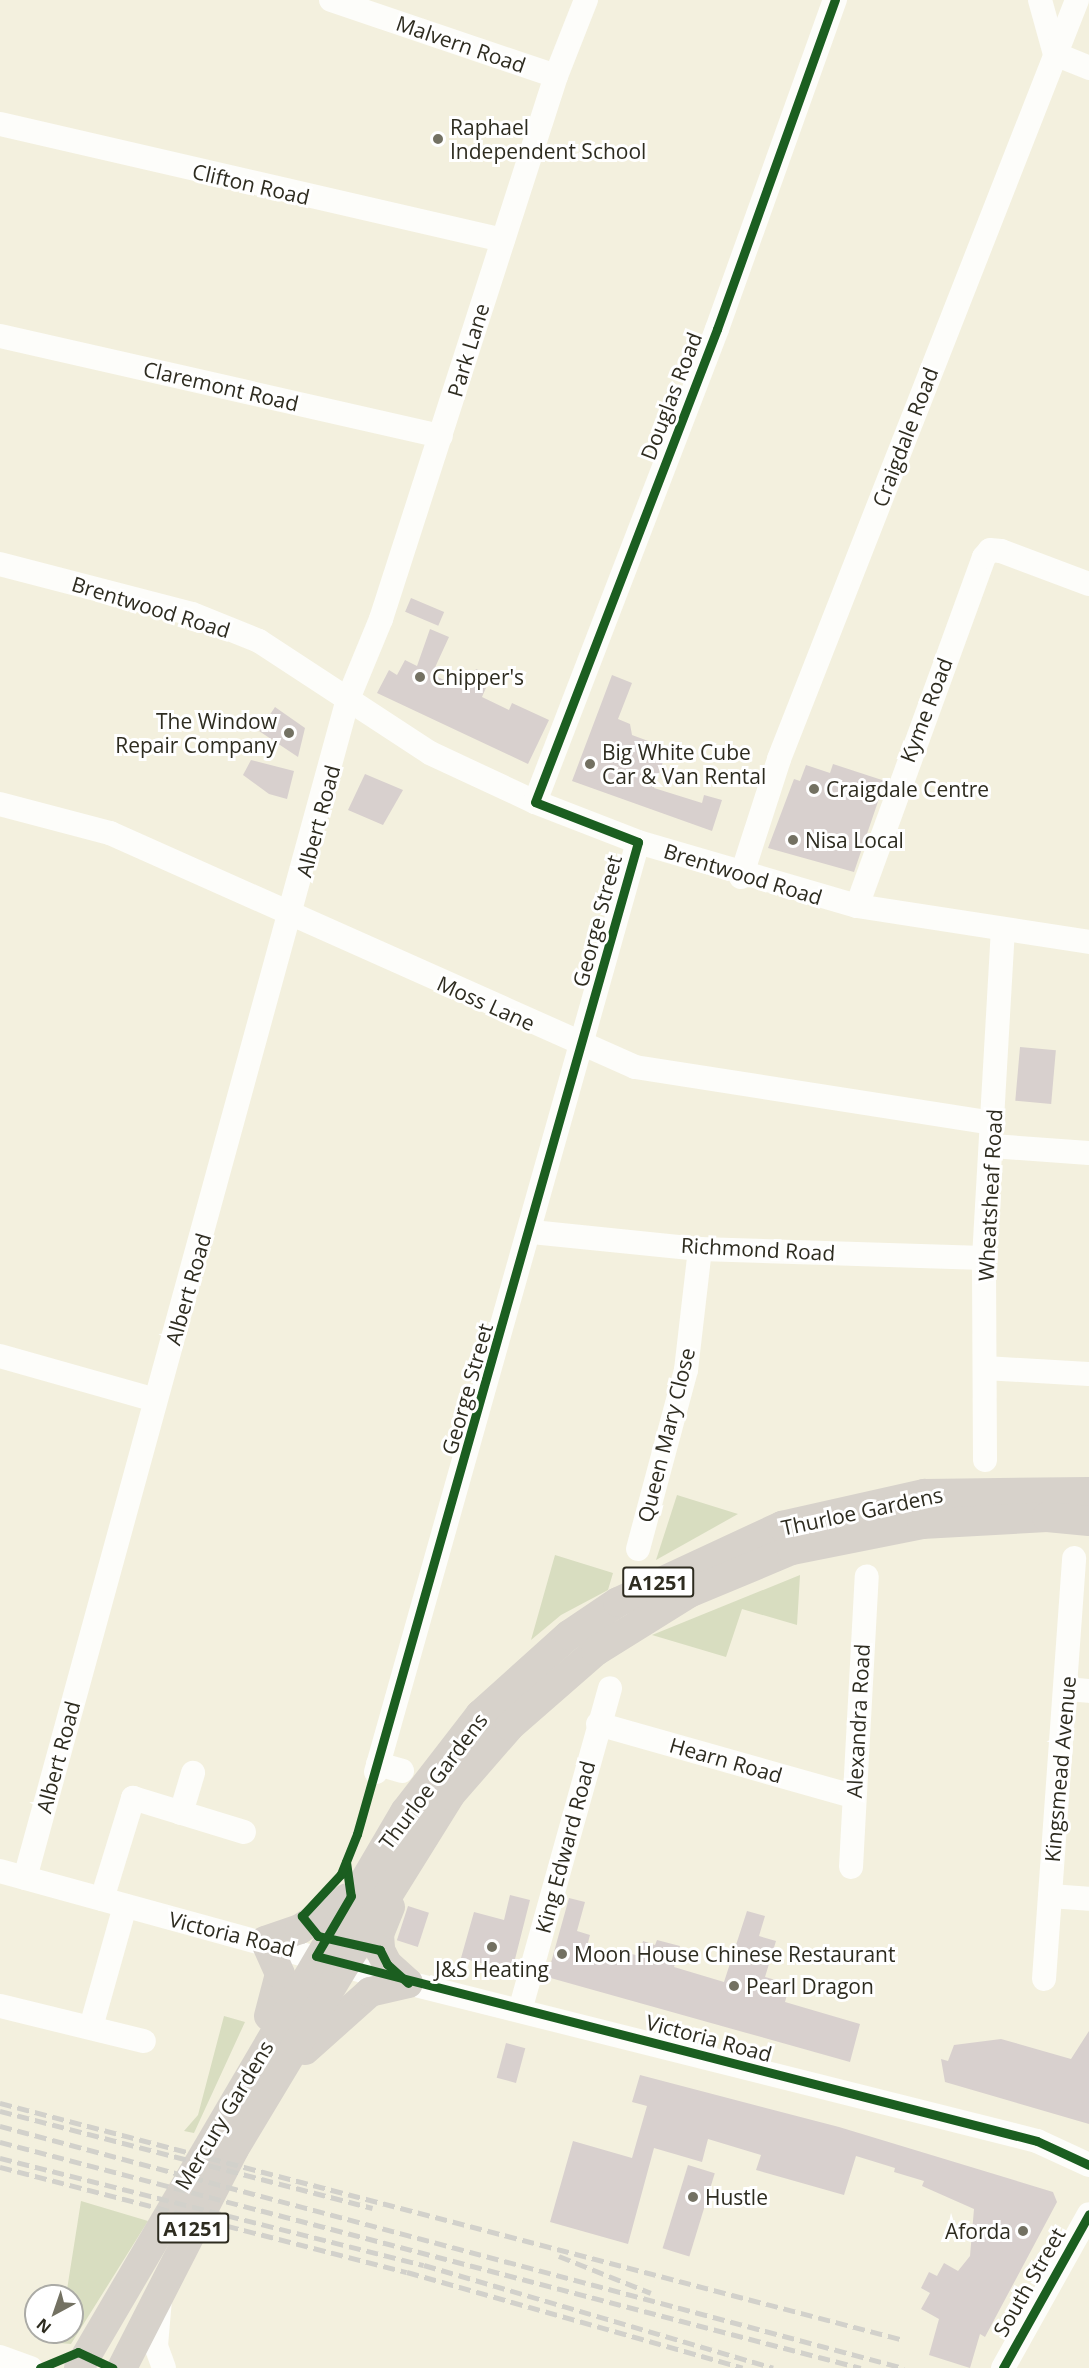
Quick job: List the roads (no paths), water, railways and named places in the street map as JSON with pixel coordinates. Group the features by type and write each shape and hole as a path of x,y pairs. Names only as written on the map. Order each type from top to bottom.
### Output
{"main road":[{"name":"Thurloe Gardens","path":"330,1960 351,1896 405,1812 480,1715 569,1635 618,1602 782,1526 924,1494 1089,1492"},
{"name":"Thurloe Gardens","path":"330,1960 410,1860 450,1795 510,1725 596,1651 688,1593 792,1550 858,1533 1024,1518 1089,1521"},
{"name":"A1251","path":"408,1983 387,1964 379,1934 410,1860"},
{"name":"A1251","path":"237,2097 279,1985 274,1953 265,1941 300,1929 351,1896"},
{"name":"Mercury Gardens","path":"122,2368 161,2288 269,2090 330,1960"},
{"name":"Mercury Gardens","path":"79,2368 237,2097 330,1960"},
{"name":"A1251","path":"269,2090 355,2002 378,1987 408,1983"}],"street":[{"name":"Malvern Road","path":"332,0 556,76"},
{"name":"Park Lane","path":"348,699 381,619 556,76 586,0"},
{"name":"Douglas Road","path":"535,802 717,329 835,0"},
{"path":"1040,0 1055,54 1089,68"},
{"name":"Craigdale Road","path":"741,877 779,759 1077,0"},
{"name":"Clifton Road","path":"0,124 503,240"},
{"name":"Claremont Road","path":"0,336 441,436"},
{"name":"Kyme Road","path":"857,906 897,785 990,550 1089,584"},
{"name":"Brentwood Road","path":"0,564 192,614 259,641 408,741 535,802 638,842 741,877 857,906 1089,942"},
{"name":"Albert Road","path":"25,1878 155,1400 293,914 348,699"},
{"name":"Moss Lane","path":"0,804 110,833 293,914 583,1048 635,1067 1089,1153"},
{"name":"George Street","path":"402,1771 377,1768 532,1232 638,842"},
{"name":"Wheatsheaf Road","path":"985,1460 984,1258 993,1135 1003,930"},
{"name":"Richmond Road","path":"532,1232 700,1249 984,1258"},
{"name":"Queen Mary Close","path":"638,1549 686,1370 700,1249"},
{"path":"0,1356 155,1400"},
{"path":"985,1368 1089,1374"},
{"name":"Kingsmead Avenue","path":"1044,1980 1050,1896 1078,1690 1074,1558"},
{"name":"Alexandra Road","path":"851,1867 853,1796 867,1576"},
{"name":"King Edward Road","path":"521,2007 598,1724 610,1688"},
{"name":"Hearn Road","path":"598,1724 853,1796"},
{"path":"181,1813 193,1773"},
{"path":"91,2027 133,1798 244,1832"},
{"name":"Victoria Road","path":"0,1871 114,1903 265,1941 408,1983 521,2007 1052,2145 1089,2165"},
{"path":"1050,1896 1089,1899"},
{"path":"0,2006 144,2040"},
{"name":"South Street","path":"1003,2368 1089,2214"},
{"path":"161,2288 156,2346 164,2368"},
{"path":"0,2357 27,2368"}],"railway":[{"path":"0,2103 904,2340"},
{"path":"0,2111 373,2208"},
{"path":"0,2126 904,2368"},
{"path":"0,2142 861,2368"},
{"path":"0,2158 424,2265 773,2368"},
{"path":"0,2167 407,2272 743,2368"},
{"path":"559,2256 651,2293"}],"place":[{"name":"Raphael Independent School","path":"438,139"},
{"name":"Chipper's","path":"420,677"},
{"name":"The Window Repair Company","path":"289,733"},
{"name":"Big White Cube Car & Van Rental","path":"590,764"},
{"name":"Craigdale Centre","path":"814,789"},
{"name":"Nisa Local","path":"793,840"},
{"name":"J&S Heating","path":"492,1947"},
{"name":"Moon House Chinese Restaurant","path":"562,1954"},
{"name":"Pearl Dragon","path":"734,1986"},
{"name":"Hustle","path":"693,2197"},
{"name":"Aforda","path":"1023,2231"}]}
